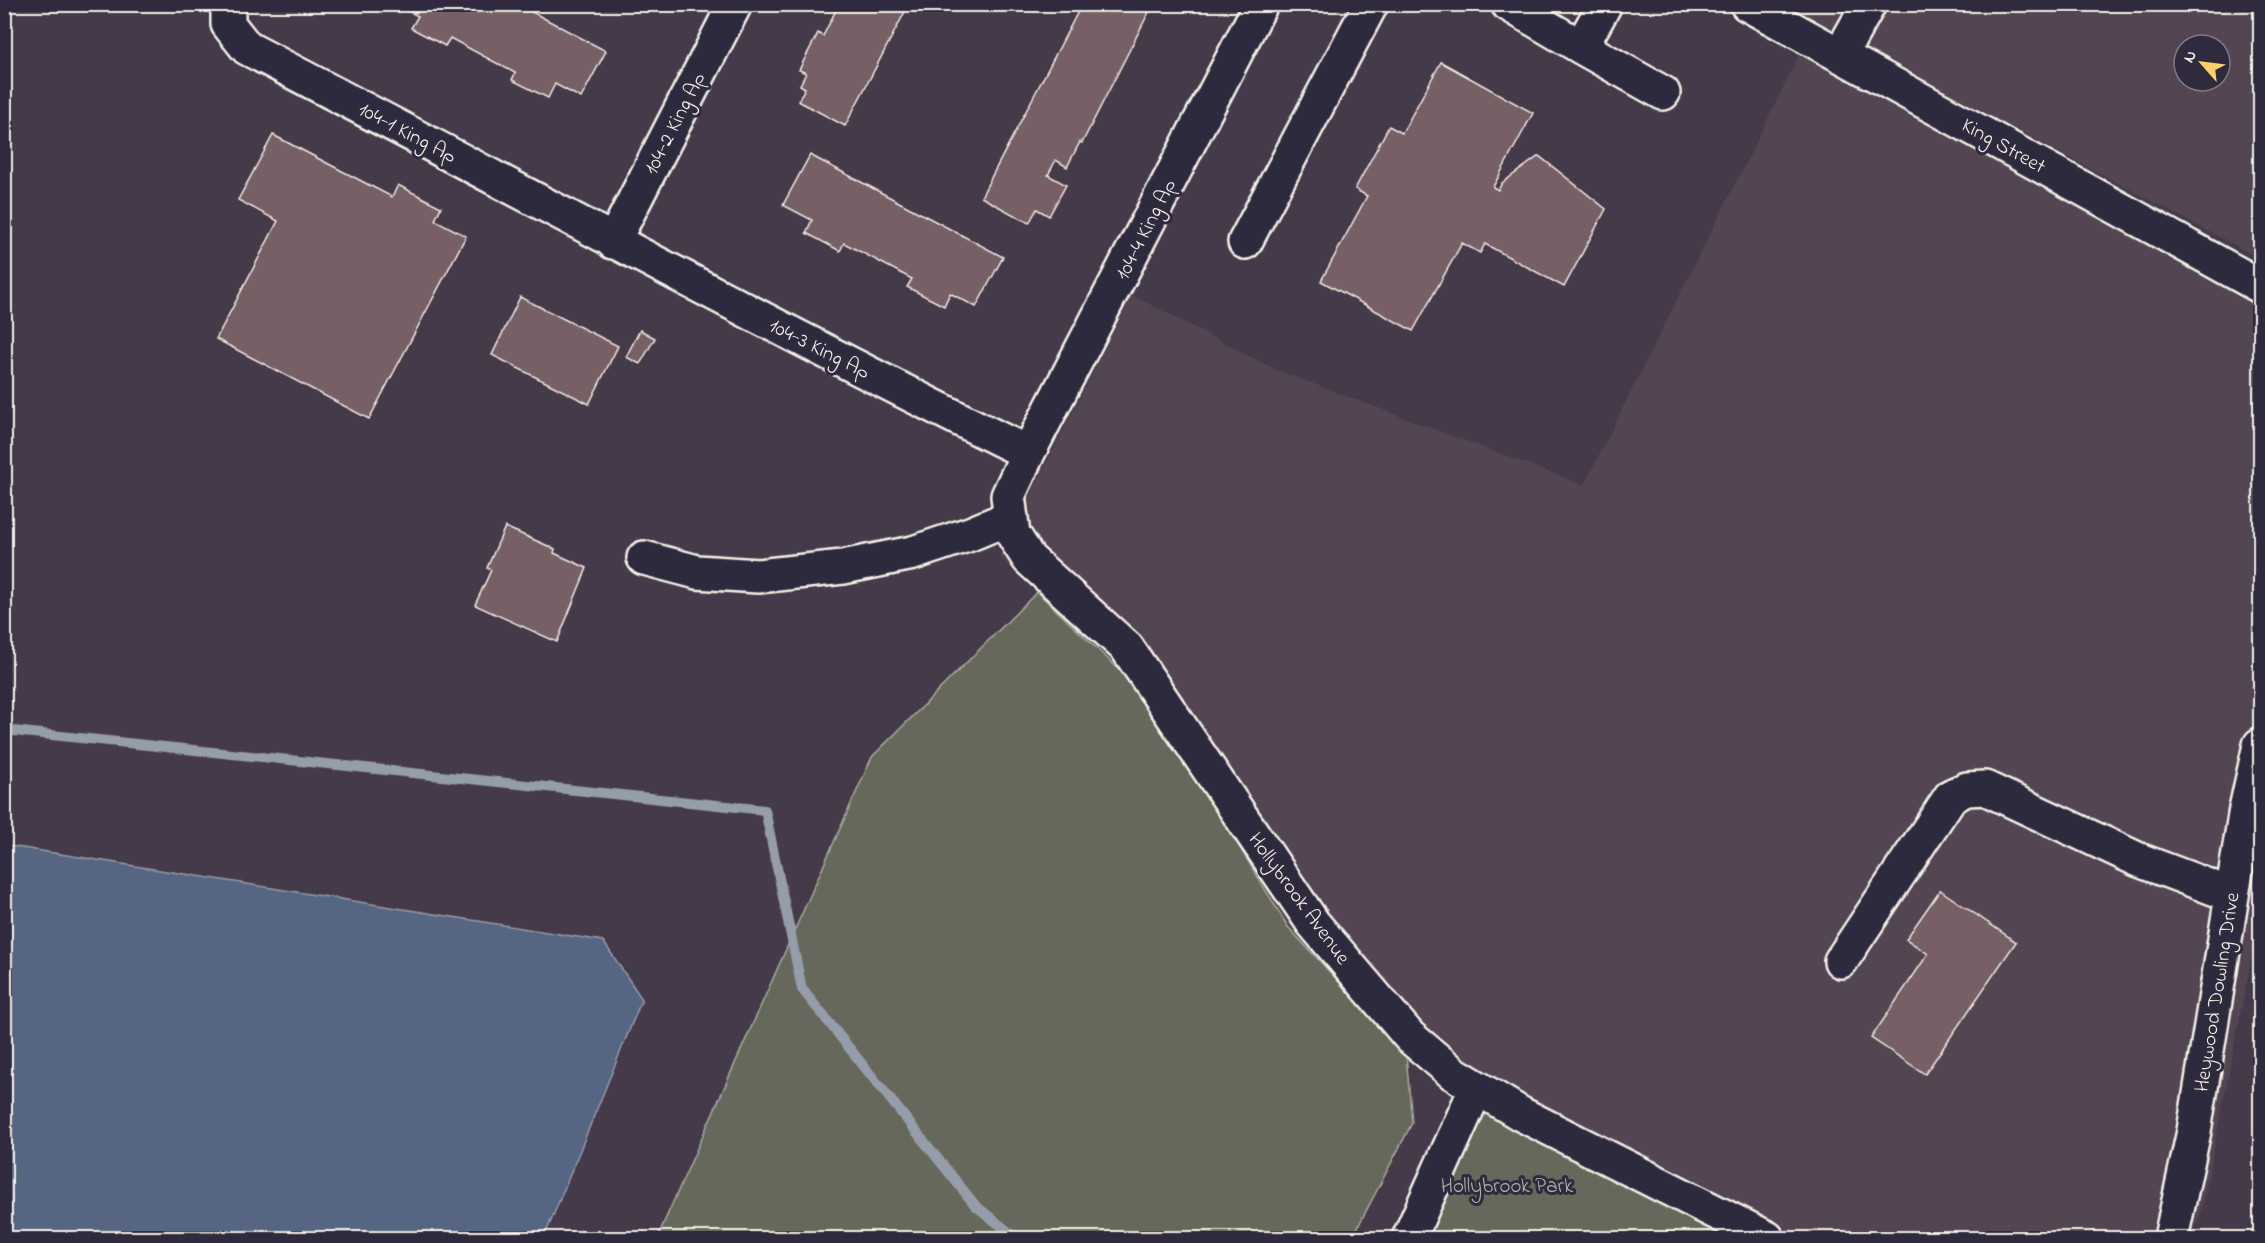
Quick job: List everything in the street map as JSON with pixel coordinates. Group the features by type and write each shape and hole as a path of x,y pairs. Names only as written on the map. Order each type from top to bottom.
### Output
{"street":[{"name":"104-1 King Ap","path":"228,4 228,24 247,48 472,165 613,242"},
{"name":"104-2 King Ap","path":"613,242 735,4"},
{"name":"104-4 King Ap","path":"1028,453 1261,4"},
{"path":"1245,242 1371,4"},
{"path":"1508,4 1663,93"},
{"path":"1581,47 1605,4"},
{"name":"King Street","path":"1747,4 2260,286"},
{"path":"1840,55 1869,4"},
{"name":"104-3 King Ap","path":"613,242 1028,453"},
{"name":"Hollybrook Avenue","path":"1028,453 1008,496 1013,534 1029,559 1127,648 1313,923 1410,1037 1476,1089 1767,1239"},
{"path":"644,558 697,572 758,576 843,567 913,553 970,534 1011,517"},
{"name":"Heywood Dowling Drive","path":"2171,1239 2194,1131 2246,809 2260,745"},
{"path":"1841,961 1951,796 1967,789 1985,788 2139,860 2232,895"},
{"path":"1409,1239 1476,1089"}],"shaded area":[{"path":"1783,5 2260,5 2260,259"},
{"path":"1800,54 2260,304 2260,915 2201,1214 2189,1238 1732,1238 1480,1110 1406,1054 1288,927 1149,698 999,556 1132,295 1277,370 1584,485"}],"green space":[{"path":"1037,592 1149,698 1288,927 1406,1054 1412,1123 1352,1238 657,1238 872,757"},
{"name":"Hollybrook Park","path":"1480,1110 1684,1212 1732,1238 1423,1238"}],"water":[{"path":"4,845 603,941 642,999 544,1238 5,1238"}],"building":[{"path":"395,4 517,4 606,51 581,98 555,84 548,98 512,80 515,73 450,38 445,46 411,28 418,16"},
{"path":"839,4 909,4 845,126 798,101 805,88 800,85 806,73 799,70 818,33 823,36"},
{"path":"1082,4 1153,4 1082,143 1080,142 1067,167 1056,160 1048,175 1066,185 1049,216 1037,209 1029,223 981,197"},
{"path":"1441,62 1533,113 1493,187 1498,190 1502,183 1539,156 1606,209 1564,287 1485,244 1480,253 1462,243 1413,331 1321,281 1367,196 1355,189 1389,126 1402,133"},
{"path":"273,135 392,197 398,185 441,207 435,220 466,236 369,419 216,339 278,221 238,200"},
{"path":"810,155 1003,257 976,307 950,293 944,306 907,287 912,279 844,243 840,251 806,233 812,220 783,205"},
{"path":"520,297 618,346 589,404 492,355"},
{"path":"640,330 655,338 640,364 626,357"},
{"path":"505,527 555,549 554,553 587,568 557,642 475,605 491,570 487,568"},
{"path":"1940,890 2016,942 1925,1074 1871,1038 1928,954 1906,939"}],"waterway":[{"path":"4,730 765,810 802,989 975,1205 1016,1238"}]}
